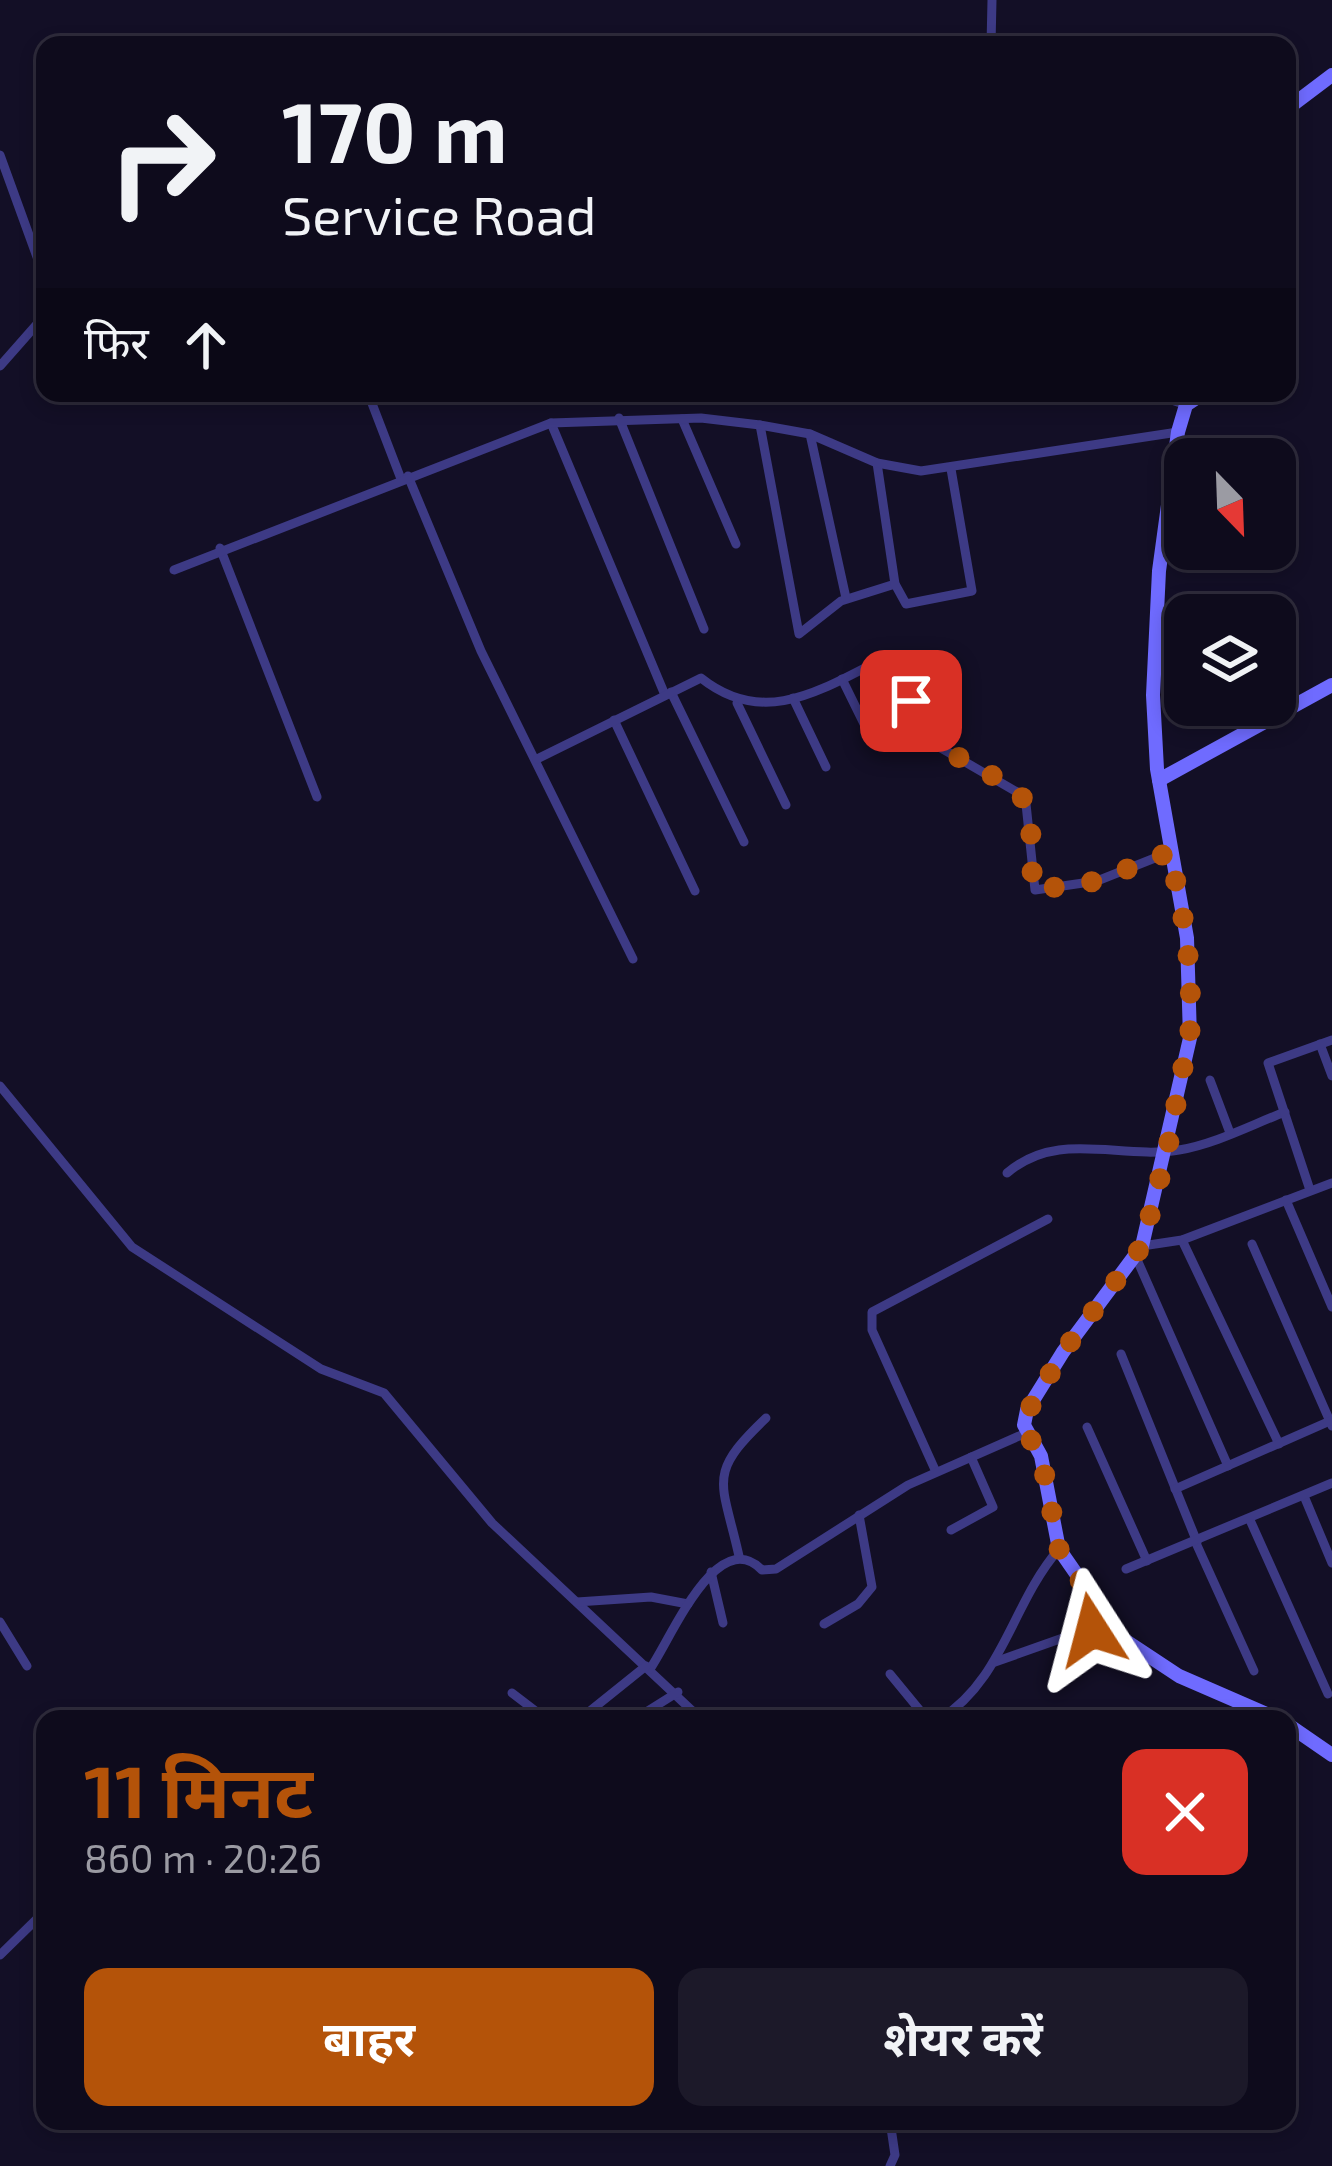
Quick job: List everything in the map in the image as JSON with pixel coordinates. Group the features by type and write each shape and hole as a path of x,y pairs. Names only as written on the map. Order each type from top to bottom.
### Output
{"street":[{"path":"991,36 992,0"},
{"path":"1296,102 1332,75"},
{"path":"0,154 36,254"},
{"path":"0,366 36,325"},
{"path":"372,402 481,651 633,959"},
{"path":"1178,402 1186,405"},
{"path":"1190,402 1178,432 1165,509 1153,695 1159,780 1187,938 1192,1020 1167,1152 1138,1250 1027,1409 1026,1432 1041,1456 1059,1549 1108,1622 1140,1654 1258,1710"},
{"path":"174,570 220,548 551,422 619,418 760,425 809,434 877,463 921,471 1178,432"},
{"path":"619,418 704,629"},
{"path":"682,419 736,544"},
{"path":"551,422 668,694 744,842"},
{"path":"760,425 799,634 846,598 896,584"},
{"path":"809,434 846,598"},
{"path":"877,463 896,584 906,604 972,591 951,469"},
{"path":"220,548 317,797"},
{"path":"737,703 794,698 890,655 921,730 940,748 1017,792 1026,804 1035,890 1097,881 1170,852"},
{"path":"537,759 700,678 737,703 786,805"},
{"path":"842,679 869,734"},
{"path":"1159,780 1332,686"},
{"path":"794,698 826,767"},
{"path":"614,721 695,890"},
{"path":"1310,1190 1268,1063 1326,1042 1332,1076"},
{"path":"1210,1080 1230,1133"},
{"path":"0,1086 132,1247 321,1369 384,1394 492,1523 693,1710"},
{"path":"1007,1174 1036,1154 1060,1148 1167,1152 1285,1112"},
{"path":"1138,1250 1182,1240 1332,1183"},
{"path":"1286,1200 1332,1307"},
{"path":"936,1472 872,1330 872,1312 1048,1219"},
{"path":"1182,1240 1279,1444"},
{"path":"1175,1489 1331,1424 1252,1244"},
{"path":"1138,1250 1228,1466"},
{"path":"1120,1354 1254,1671"},
{"path":"739,1556 723,1468 732,1450 766,1418"},
{"path":"1087,1426 1147,1561"},
{"path":"592,1710 648,1668 711,1572 739,1556 750,1558 762,1570 776,1569 936,1472 1026,1432"},
{"path":"951,1531 992,1509 971,1456"},
{"path":"1126,1569 1332,1483"},
{"path":"1304,1496 1332,1563"},
{"path":"824,1624 858,1604 872,1588 859,1515"},
{"path":"1250,1520 1328,1694"},
{"path":"955,1710 968,1702 994,1662 1040,1572 1059,1549"},
{"path":"711,1572 723,1623"},
{"path":"577,1602 651,1597 688,1604"},
{"path":"0,1622 27,1666"},
{"path":"994,1662 1108,1622"},
{"path":"890,1674 920,1710"},
{"path":"649,1710 678,1692"},
{"path":"512,1693 534,1710"},
{"path":"1296,1730 1332,1755"},
{"path":"0,1955 36,1920"},
{"path":"890,2166 896,2155 892,2130"}],"route":[{"path":"911,701 921,730 940,748 1017,792 1026,804 1035,890 1097,881 1170,852 1187,938 1190,1038 1142,1246 1063,1352 1024,1418 1026,1432 1041,1456 1059,1549 1108,1622 1092,1630"}]}
